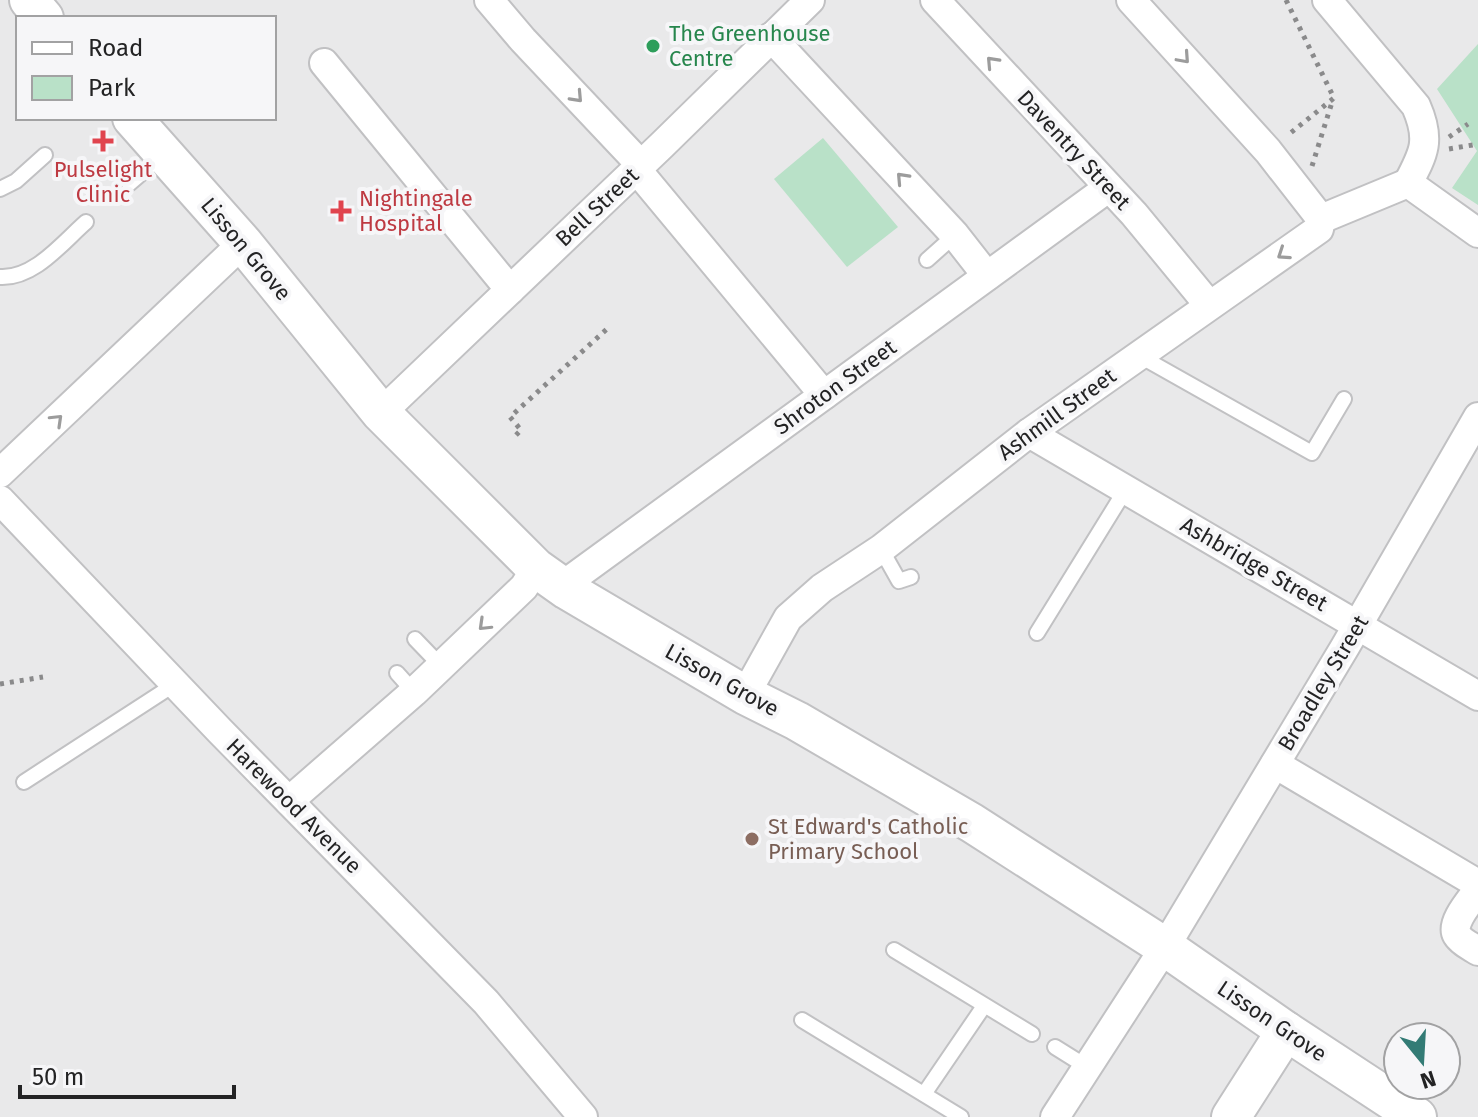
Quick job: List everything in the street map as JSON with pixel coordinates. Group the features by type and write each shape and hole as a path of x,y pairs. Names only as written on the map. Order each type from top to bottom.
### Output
{"main road":[{"name":"Lisson Grove","path":"134,120 243,243 381,413 549,577 745,695 797,721 972,823 1165,947 1417,1117"},
{"path":"1231,1117 1286,1031"}],"street":[{"path":"489,0 639,167 824,395"},
{"name":"Bell Street","path":"381,413 810,0"},
{"name":"Daventry Street","path":"935,0 1169,254 1209,305"},
{"path":"1131,0 1268,151 1321,219"},
{"path":"1327,0 1416,106 1421,118 1424,152 1408,183 1478,233"},
{"path":"771,37 955,235 987,276"},
{"path":"324,63 510,290"},
{"name":"Ashmill Street","path":"745,695 788,618 822,588 881,549 1029,433 1319,229 1321,219 1408,183"},
{"name":"Shroton Street","path":"289,801 406,683 441,666 524,587 549,577 824,395 1108,188"},
{"path":"0,473 243,243"},
{"name":"Broadley Street","path":"1055,1117 1165,947 1358,625 1478,417"},
{"name":"Ashbridge Street","path":"1029,433 1478,696"},
{"name":"Harewood Avenue","path":"3,509 486,1002 583,1117"},
{"path":"1275,764 1478,887 1455,932 1458,938 1478,951"}],"lane":[{"path":"129,184 164,154"},
{"path":"0,189 16,181 45,155"},
{"path":"0,277 27,272 86,222"},
{"path":"927,260 955,235"},
{"path":"1137,355 1312,453 1344,399"},
{"path":"1037,633 1126,489"},
{"path":"881,549 899,581 911,577"},
{"path":"415,639 441,666"},
{"path":"24,782 175,684"},
{"path":"894,950 1032,1034"},
{"path":"924,1094 984,1006"},
{"path":"802,1020 961,1117"},
{"path":"1055,1047 1087,1067"}],"path":[{"path":"1286,0 1334,98 1312,166"},
{"path":"1268,151 1334,98"},
{"path":"516,435 521,430 510,417 608,328"},
{"path":"0,684 43,677"}],"green space":[{"path":"1478,44 1478,205 1452,188 1477,151 1437,89"},
{"path":"823,138 898,227 847,267 774,179"}],"place":[{"name":"The Greenhouse Centre","path":"653,46"},
{"name":"Pulselight Clinic","path":"103,141"},
{"name":"Nightingale Hospital","path":"341,211"},
{"name":"St Edward's Catholic Primary School","path":"752,839"}]}
